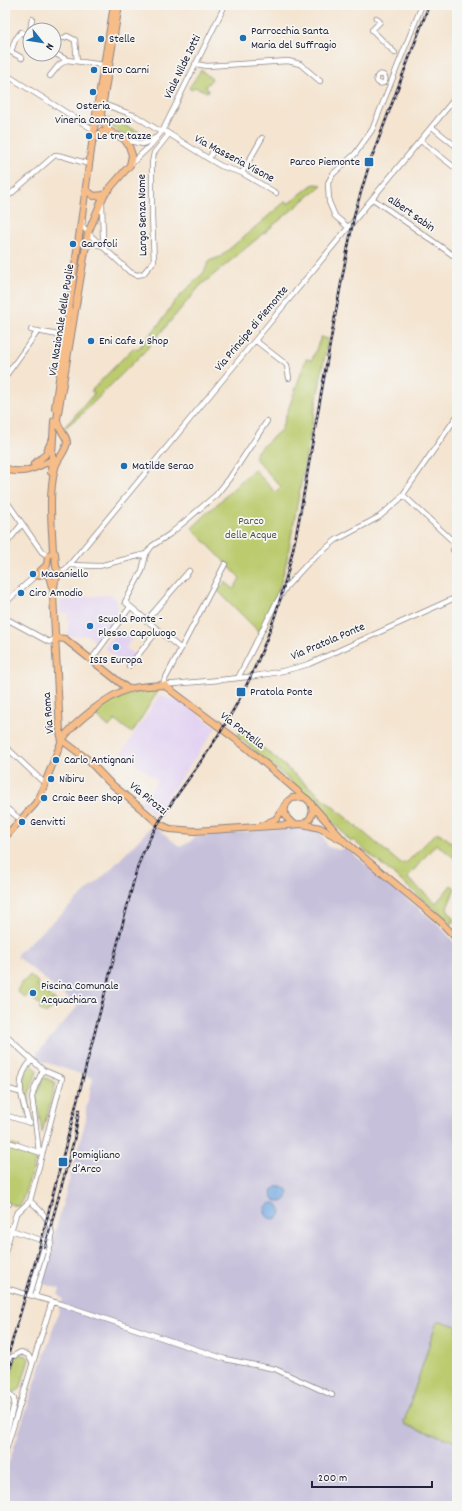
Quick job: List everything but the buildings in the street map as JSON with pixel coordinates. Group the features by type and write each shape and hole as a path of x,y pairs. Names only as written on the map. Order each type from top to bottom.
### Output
{"main road":[{"name":"Via Nazionale delle Puglie","path":"52,482 51,470 55,402 94,130 114,5"},
{"path":"109,132 103,122 101,114 119,5"},
{"path":"93,140 102,132 109,132 124,139 129,146 132,155 130,165"},
{"name":"Via Nazionale delle Puglie","path":"64,450 67,439 59,430 57,419 88,232 104,195 130,165"},
{"path":"86,190 94,196 104,195"},
{"path":"54,437 58,450 64,450"},
{"path":"5,467 20,468 32,466 45,456 54,437"},
{"path":"5,467 12,471 24,472 52,460 64,450"},
{"path":"53,594 55,581 59,572 56,567 56,556 53,552 52,482 56,464 64,450"},
{"path":"40,465 48,466 51,470"},
{"path":"36,576 47,565 48,556 53,552"},
{"path":"36,576 48,573 53,594"},
{"name":"Via Roma","path":"5,837 35,804 46,782 62,740 60,732 53,594"},
{"path":"56,638 65,639 128,689"},
{"name":"Via Pratola Ponte","path":"62,740 93,709 128,689 163,685"},
{"name":"Via Portella","path":"163,685 235,738 304,797 312,804 344,841 440,921 457,939"},
{"name":"Via Pirozzi","path":"62,740 159,824 170,829 195,831 261,826"},
{"path":"261,826 276,819 285,805 292,798 304,797"},
{"path":"303,824 308,822 312,814 312,804"},
{"path":"285,805 286,818 294,824"},
{"name":"Via Portella","path":"261,826 303,824 320,828 344,841"}],"street":[{"name":"Viale Nilde Iotti","path":"130,165 161,133 225,5"},
{"path":"349,228 335,216 329,202 328,183 333,174 355,154 365,142 372,130 391,86 422,5"},
{"path":"376,18 380,22 372,30 395,53"},
{"path":"22,32 15,40 11,52 22,58"},
{"path":"64,38 66,36 76,41 77,61"},
{"path":"62,57 67,60 104,65"},
{"path":"50,76 59,65 67,60"},
{"path":"195,64 207,66 288,61 300,64 320,81"},
{"path":"5,84 7,75 94,130"},
{"path":"385,82 391,86"},
{"name":"Via Principe di Piemonte","path":"59,572 66,569 256,341 456,97"},
{"name":"Via Masseria Visone","path":"103,104 136,116 161,133 169,134 221,166 242,173 276,193"},
{"path":"432,127 457,146"},
{"path":"124,139 143,144 161,133"},
{"name":"Largo Senza Nome","path":"88,232 130,272 137,275 143,274 154,261 152,163 154,153 169,134"},
{"path":"242,173 262,138"},
{"path":"421,141 454,167"},
{"path":"209,159 214,149"},
{"path":"5,199 55,155 89,164"},
{"path":"104,195 102,207 105,248"},
{"name":"albert sabin","path":"373,199 457,258"},
{"path":"83,211 82,225 88,232"},
{"path":"84,250 89,244 94,242 105,248"},
{"path":"31,330 64,336"},
{"path":"5,378 38,331"},
{"path":"256,341 287,366 289,378"},
{"path":"238,678 274,605 294,577 308,563 336,540 379,517 403,495 457,416"},
{"path":"181,649 125,602 142,571 146,554 152,546 170,534 216,495 240,463 267,421"},
{"path":"403,495 456,544"},
{"path":"6,502 42,552 48,556"},
{"path":"5,545 22,524"},
{"path":"69,565 99,566 146,554"},
{"path":"163,685 225,564"},
{"path":"146,621 189,571"},
{"path":"5,603 36,576"},
{"name":"Via Pratola Ponte","path":"163,685 238,678 288,671 309,664 457,597"},
{"path":"91,660 130,607"},
{"path":"5,618 49,642 56,638"},
{"path":"129,666 158,630"},
{"path":"5,746 41,780 46,782"},
{"path":"5,807 21,820"},
{"path":"5,1035 43,1070 62,1078 41,1153 30,1201 16,1214 5,1252"},
{"path":"29,1123 19,1092 23,1071 31,1058"},
{"path":"41,1153 35,1124 32,1097 43,1070"},
{"path":"5,1088 19,1092"},
{"path":"5,1115 35,1124"},
{"path":"5,1141 41,1153"},
{"path":"30,1201 47,1218 52,1235 51,1244 33,1295"},
{"path":"33,1295 50,1224"},
{"path":"5,1228 51,1244"},
{"path":"5,1288 52,1301 225,1359 275,1369 332,1395"},
{"path":"5,1453 21,1396 52,1301"},
{"path":"5,1363 16,1354 37,1347"},
{"path":"24,1352 31,1358 32,1362"},
{"path":"5,1388 10,1394 14,1404 5,1438"},
{"path":"10,1394 21,1396"}],"shaded area":[{"name":"Scuola Ponte - Plesso Capoluogo","path":"111,595 117,600 118,617 98,644 87,635 68,636 68,613 60,613 60,601 75,600 76,597"},
{"name":"ISIS Europa","path":"119,628 132,638 126,648 135,655 126,666 104,648"},
{"path":"160,694 169,699 181,701 216,728 153,815 146,805 144,808 139,803 158,781 122,753"},
{"path":"153,825 180,847 190,842 195,837 293,827 312,828 321,832 328,847 339,850 346,848 441,927 457,946 457,1506 5,1506 5,1474 63,1299 58,1295 60,1289 41,1283 86,1119 86,1109 93,1078 35,1059 37,1053 78,1006 17,957 18,953 109,871"}],"green space":[{"path":"201,70 212,79 205,87 209,91 207,92 195,87 192,90 189,88"},
{"path":"106,117 150,137 138,139 125,136 113,128"},
{"path":"312,185 322,185 200,286 146,350 81,415 64,428 93,395 94,392 91,391 133,348 138,349 160,323 175,301 204,272 209,261 220,257 286,201 288,204"},
{"name":"Parco delle Acque","path":"321,337 328,339 286,564 278,593 260,633 218,591 225,582 234,589 240,578 192,528 254,469 275,492 281,487 254,457 257,451 281,430 306,359 312,360"},
{"path":"150,689 158,691 132,733 115,720 109,727 92,712 126,695"},
{"path":"242,730 401,864 407,862 436,833 439,833 457,846 457,860 436,844 407,878 436,903 451,885 455,888 447,908 454,920 452,924 353,840 351,842 315,802 237,736"},
{"name":"Piscina Comunale Acquachiara","path":"30,975 38,982 37,985 58,1003 46,1014 39,1009 41,1006 28,995 25,998 17,991 22,981 25,981"},
{"path":"32,1063 37,1072 29,1094 30,1113 27,1114 22,1094 22,1087 24,1075"},
{"path":"46,1078 56,1083 42,1133 36,1095 43,1079"},
{"path":"5,1143 19,1147 18,1151 37,1157 20,1207 5,1202"},
{"path":"440,1321 457,1326 457,1442 406,1425 404,1422 436,1324"},
{"path":"20,1354 27,1356 29,1359 20,1389 14,1392 8,1387 16,1357"}],"water":[{"path":"280,1186 287,1191 288,1194 283,1201 280,1202 273,1197 272,1194 277,1187"},
{"path":"273,1203 280,1208 281,1211 276,1218 273,1219 266,1214 265,1211 270,1204"}],"railway":[{"path":"5,1366 39,1249 136,872 142,855 158,823 217,738 241,696 255,668 283,591 299,519 355,212 370,162 429,5"},
{"path":"45,1247 74,1140 79,1110"},
{"path":"5,1385 13,1359"}],"place":[{"name":"Parrocchia Santa Maria del Suffragio","path":"243,38"},
{"name":"Stelle","path":"101,39"},
{"name":"Euro Carni","path":"94,70"},
{"name":"Osteria Vineria Campana","path":"93,92"},
{"name":"Le tre tazze","path":"89,136"},
{"name":"Parco Piemonte","path":"369,162"},
{"name":"Garofoli","path":"73,244"},
{"name":"Eni Cafe & Shop","path":"91,341"},
{"name":"Matilde Serao","path":"124,466"},
{"name":"Masaniello","path":"33,574"},
{"name":"Ciro Amodio","path":"21,593"},
{"name":"Scuola Ponte - Plesso Capoluogo","path":"90,626"},
{"name":"ISIS Europa","path":"116,647"},
{"name":"Pratola Ponte","path":"241,692"},
{"name":"Carlo Antignani","path":"56,760"},
{"name":"Nibiru","path":"51,779"},
{"name":"Craic Beer Shop","path":"44,798"},
{"name":"Genvitti","path":"22,822"},
{"name":"Piscina Comunale Acquachiara","path":"33,993"},
{"name":"Pomigliano d’Arco","path":"63,1162"}]}
